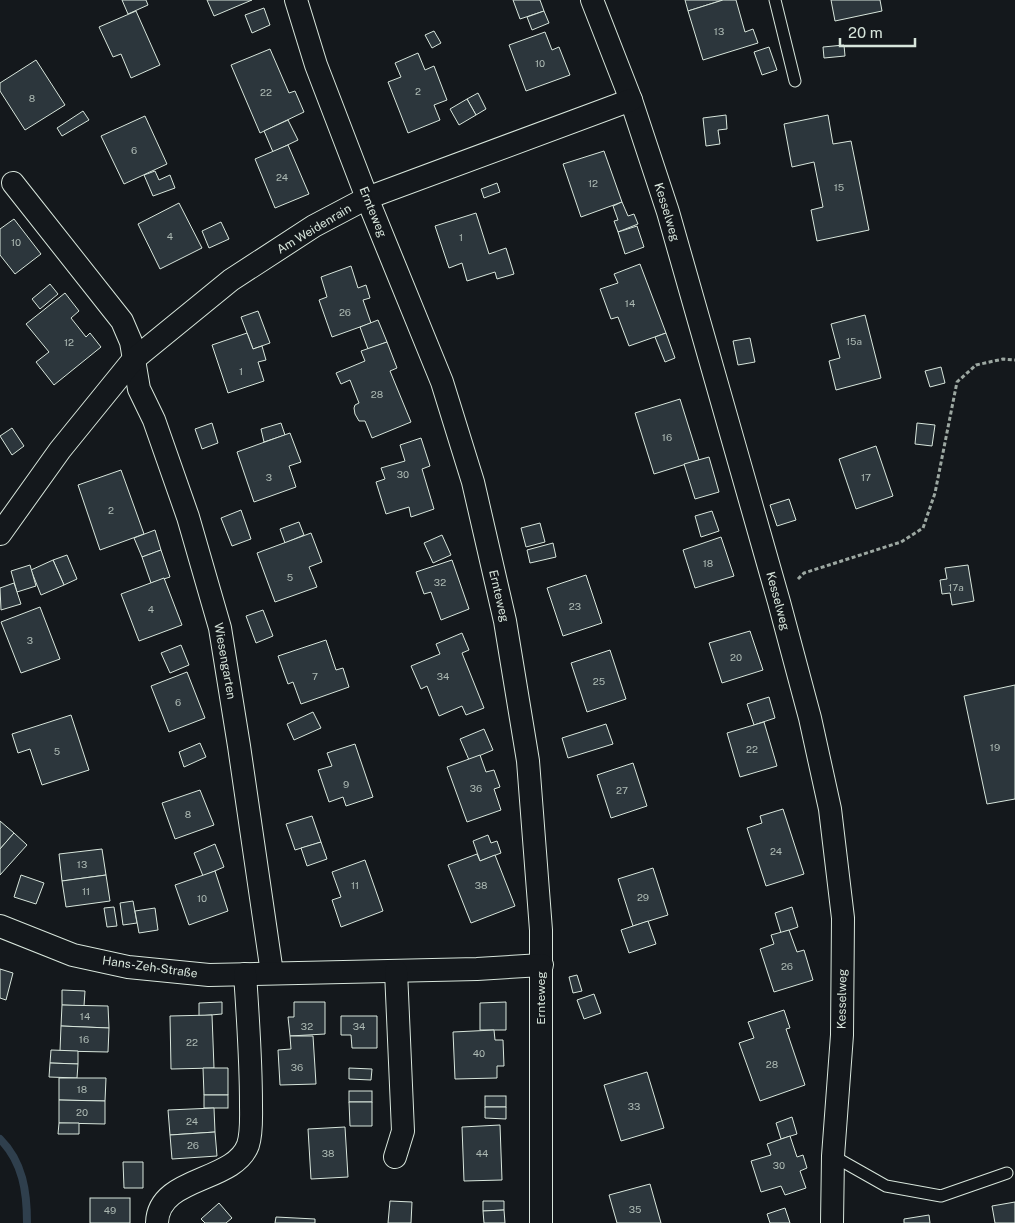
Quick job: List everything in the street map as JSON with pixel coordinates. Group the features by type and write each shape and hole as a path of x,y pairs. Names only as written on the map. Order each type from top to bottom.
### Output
{"street":[{"name":"Ernteweg","path":"296,0 316,65 367,198 442,382 473,482 505,621 528,761 541,930 541,1223"},
{"name":"Kesselweg","path":"592,0 631,100 668,212 779,602 810,718 830,809 843,918 842,1035 833,1156 832,1223"},
{"name":"Am Weidenrain","path":"0,534 60,450 133,360 231,280 314,226 367,198 631,100"},
{"path":"13,183 122,321 131,342 133,360"},
{"name":"Wiesengarten","path":"133,360 139,388 154,420 188,517 220,628 272,973"},
{"name":"Hans-Zeh-Straße","path":"0,926 73,954 128,966 208,975 396,971 542,965"},
{"path":"395,1157 402,1131 396,971"},
{"path":"157,1223 157,1214 165,1201 184,1187 238,1160 247,1146 250,1132 251,1095 245,974"}],"lane":[{"path":"775,0 796,80"},
{"path":"833,1156 886,1186 942,1196 1007,1173"}],"path":[{"path":"779,602 804,573 901,542 923,528 935,493 957,382 976,365 1004,359 1015,360"}],"building":[{"path":"122,0 146,0 148,5 128,14"},
{"path":"207,0 252,0 214,16"},
{"path":"513,0 540,0 544,11 520,19"},
{"path":"685,0 723,0 688,11"},
{"path":"723,0 736,0 745,32 753,29 758,43 703,60 688,11"},
{"path":"831,0 880,0 882,11 835,21"},
{"path":"264,8 270,25 252,33 245,15"},
{"path":"136,11 160,65 131,78 121,54 113,57 99,27"},
{"path":"544,11 549,23 532,30 527,17"},
{"path":"434,31 441,43 432,48 425,35"},
{"path":"545,32 552,50 559,47 570,75 526,91 509,45"},
{"path":"844,45 845,56 824,58 823,47"},
{"path":"769,47 777,70 762,75 754,52"},
{"path":"270,49 289,93 295,91 304,112 260,133 231,65"},
{"path":"418,53 425,70 434,66 447,100 434,105 440,120 408,133 388,82 401,77 395,63"},
{"path":"36,60 65,105 25,130 0,91 0,83"},
{"path":"478,93 486,109 476,115 467,99"},
{"path":"467,99 476,115 459,125 450,109"},
{"path":"83,111 89,120 62,136 57,128"},
{"path":"726,115 727,129 718,130 720,144 706,146 703,118"},
{"path":"828,115 833,144 851,141 869,230 817,241 811,210 823,207 814,162 792,167 784,124"},
{"path":"145,116 167,164 124,184 101,136"},
{"path":"288,120 298,140 273,152 264,131"},
{"path":"288,145 309,194 275,208 255,159"},
{"path":"604,151 622,202 581,217 563,164"},
{"path":"155,171 159,180 170,175 175,188 153,196 144,175"},
{"path":"497,183 500,192 484,198 481,189"},
{"path":"622,202 628,216 634,214 638,224 618,232 614,221 618,220 613,206"},
{"path":"179,203 202,248 160,269 138,224"},
{"path":"476,213 489,254 506,248 514,274 497,279 495,272 467,281 462,263 449,268 435,226"},
{"path":"14,219 41,254 15,274 0,255 0,229"},
{"path":"221,222 229,239 209,248 202,231"},
{"path":"637,226 644,247 625,254 618,232"},
{"path":"640,264 666,333 629,346 618,317 611,319 600,289 618,283 614,274"},
{"path":"351,266 358,288 366,285 370,298 363,300 371,323 332,337 319,300 327,297 321,277"},
{"path":"50,284 58,294 40,309 32,299"},
{"path":"65,293 79,311 71,318 86,337 90,333 101,347 54,385 36,362 49,352 26,324"},
{"path":"258,311 270,343 253,349 241,317"},
{"path":"865,315 881,378 836,390 829,361 840,358 831,324"},
{"path":"378,320 387,342 368,349 360,327"},
{"path":"247,333 253,349 262,346 266,360 258,362 264,381 228,393 212,345"},
{"path":"666,333 675,358 665,362 655,337"},
{"path":"750,338 755,362 738,365 733,341"},
{"path":"387,342 397,368 390,371 411,422 372,438 365,421 359,421 355,414 355,405 359,403 350,380 341,384 336,373 365,361 361,351"},
{"path":"941,367 945,383 930,387 925,371"},
{"path":"680,399 699,460 654,474 635,413"},
{"path":"212,423 218,443 202,449 195,429"},
{"path":"281,423 285,435 264,442 261,429"},
{"path":"917,423 935,425 932,446 915,444"},
{"path":"12,428 24,446 12,455 0,436"},
{"path":"290,433 301,462 289,466 296,487 254,502 237,452"},
{"path":"421,438 430,466 422,469 434,509 411,517 409,507 386,514 376,482 385,479 381,468 405,461 400,445"},
{"path":"876,446 893,496 856,509 839,459"},
{"path":"709,457 719,492 695,499 684,464"},
{"path":"121,470 144,534 100,550 78,485"},
{"path":"789,499 796,520 777,526 770,505"},
{"path":"241,510 251,539 232,546 221,518"},
{"path":"712,511 719,531 701,537 695,516"},
{"path":"299,522 304,535 285,543 280,529"},
{"path":"540,523 545,542 526,547 521,528"},
{"path":"155,530 161,550 142,557 134,538"},
{"path":"311,533 322,562 309,567 317,587 275,602 257,553"},
{"path":"442,535 451,555 433,563 424,543"},
{"path":"721,537 734,576 695,588 683,550"},
{"path":"553,543 556,557 530,563 527,550"},
{"path":"161,550 170,577 151,583 142,557"},
{"path":"67,555 77,579 64,585 53,560"},
{"path":"53,560 64,585 41,595 31,570"},
{"path":"452,560 469,609 441,620 431,592 424,594 416,572"},
{"path":"30,565 36,586 17,592 11,571"},
{"path":"968,565 974,601 952,605 950,593 942,594 940,580 947,579 945,568"},
{"path":"586,575 602,623 563,636 547,588"},
{"path":"164,578 182,625 139,641 121,594"},
{"path":"14,583 21,604 1,610 0,588"},
{"path":"40,607 60,659 21,673 1,622"},
{"path":"263,610 273,636 256,643 246,616"},
{"path":"750,631 763,670 722,683 709,643"},
{"path":"462,633 469,650 462,653 484,708 466,715 462,706 439,716 427,686 421,689 411,666 440,654 436,644"},
{"path":"326,640 336,670 343,668 349,687 301,704 293,682 288,684 278,656"},
{"path":"181,645 189,665 170,673 161,653"},
{"path":"610,650 626,699 587,712 571,663"},
{"path":"187,672 205,718 169,732 151,686"},
{"path":"1015,685 1015,799 987,804 964,696"},
{"path":"769,697 775,718 754,725 747,704"},
{"path":"313,712 321,728 294,740 287,724"},
{"path":"71,715 89,770 42,785 30,749 18,753 12,734"},
{"path":"764,722 777,766 740,777 727,733"},
{"path":"606,724 613,744 568,758 562,738"},
{"path":"484,729 493,750 469,760 460,739"},
{"path":"200,743 206,757 184,767 179,752"},
{"path":"355,744 373,797 346,806 343,797 329,802 318,770 332,766 327,753"},
{"path":"480,755 486,772 494,770 500,787 494,789 501,810 467,822 447,767"},
{"path":"633,763 647,806 611,818 597,775"},
{"path":"200,790 214,825 175,839 162,803"},
{"path":"783,809 804,874 766,886 747,828 762,823 760,816"},
{"path":"312,816 321,842 295,850 286,824"},
{"path":"0,821 14,833 0,849"},
{"path":"14,833 27,845 0,875 0,849"},
{"path":"488,835 491,843 497,841 501,853 480,861 473,841"},
{"path":"321,842 327,859 307,866 301,848"},
{"path":"215,844 224,867 203,876 194,853"},
{"path":"102,849 106,875 62,881 59,854"},
{"path":"477,854 480,861 495,855 515,906 471,923 448,865"},
{"path":"365,860 383,911 341,927 332,900 341,897 332,872"},
{"path":"653,868 668,915 633,926 618,879"},
{"path":"215,871 228,911 189,925 175,885"},
{"path":"21,875 44,883 36,904 14,897"},
{"path":"106,875 110,901 66,907 62,881"},
{"path":"133,901 137,923 123,925 120,903"},
{"path":"114,907 117,926 107,927 104,908"},
{"path":"792,907 798,927 781,933 775,913"},
{"path":"155,908 158,930 139,933 135,911"},
{"path":"648,921 656,944 629,953 621,930"},
{"path":"789,930 797,952 804,950 813,980 774,992 760,949 774,944 771,935"},
{"path":"0,969 13,973 6,1000 0,998"},
{"path":"577,975 582,991 573,993 569,977"},
{"path":"62,990 85,991 84,1006 62,1005"},
{"path":"594,994 601,1013 584,1019 577,1000"},
{"path":"222,1002 222,1014 199,1016 199,1003"},
{"path":"294,1002 325,1002 325,1034 290,1036 288,1017 294,1017"},
{"path":"506,1002 506,1030 480,1030 480,1003"},
{"path":"62,1005 108,1006 109,1028 61,1026"},
{"path":"784,1010 790,1028 786,1029 805,1085 760,1101 739,1043 754,1038 748,1022"},
{"path":"212,1015 214,1068 171,1069 170,1016"},
{"path":"341,1016 377,1016 377,1048 352,1048 351,1035 341,1035"},
{"path":"61,1026 109,1028 108,1052 60,1051"},
{"path":"494,1030 495,1040 503,1040 504,1066 497,1066 497,1078 455,1079 453,1032"},
{"path":"290,1036 313,1036 316,1084 280,1085 278,1050 291,1049"},
{"path":"51,1050 78,1051 78,1064 50,1063"},
{"path":"50,1063 78,1064 77,1078 49,1077"},
{"path":"203,1068 228,1068 228,1095 204,1095"},
{"path":"349,1068 372,1069 371,1080 349,1079"},
{"path":"647,1072 664,1128 621,1141 604,1085"},
{"path":"59,1078 106,1078 105,1101 59,1100"},
{"path":"349,1091 372,1091 372,1102 349,1102"},
{"path":"204,1095 228,1095 228,1108 204,1108"},
{"path":"485,1096 506,1096 506,1107 485,1107"},
{"path":"59,1100 105,1101 105,1124 59,1123"},
{"path":"349,1102 372,1102 372,1126 350,1126"},
{"path":"485,1107 506,1107 506,1119 485,1118"},
{"path":"214,1108 215,1132 170,1135 168,1110"},
{"path":"792,1117 797,1134 781,1139 776,1123"},
{"path":"59,1123 79,1123 79,1134 58,1134"},
{"path":"500,1125 502,1180 464,1181 462,1127"},
{"path":"345,1127 348,1177 311,1179 308,1129"},
{"path":"215,1132 217,1156 172,1159 170,1135"},
{"path":"790,1136 797,1157 803,1155 807,1168 800,1171 806,1188 785,1195 781,1186 761,1192 751,1161 771,1155 767,1144"},
{"path":"123,1162 143,1162 143,1188 124,1188"},
{"path":"650,1184 661,1223 617,1223 609,1195"},
{"path":"90,1198 130,1198 130,1223 90,1223"},
{"path":"390,1201 412,1202 411,1223 388,1223"},
{"path":"483,1201 504,1201 504,1210 483,1211"},
{"path":"1015,1202 1015,1223 995,1223 992,1206"},
{"path":"219,1203 232,1218 226,1223 205,1223 201,1219"},
{"path":"785,1208 790,1223 770,1223 767,1214"},
{"path":"504,1210 505,1223 484,1223 483,1211"},
{"path":"929,1215 930,1223 904,1223 904,1219"},
{"path":"276,1217 315,1219 315,1223 275,1223"}],"waterway":[{"path":"0,1139 14,1157 19,1168 25,1189 27,1223"}]}
